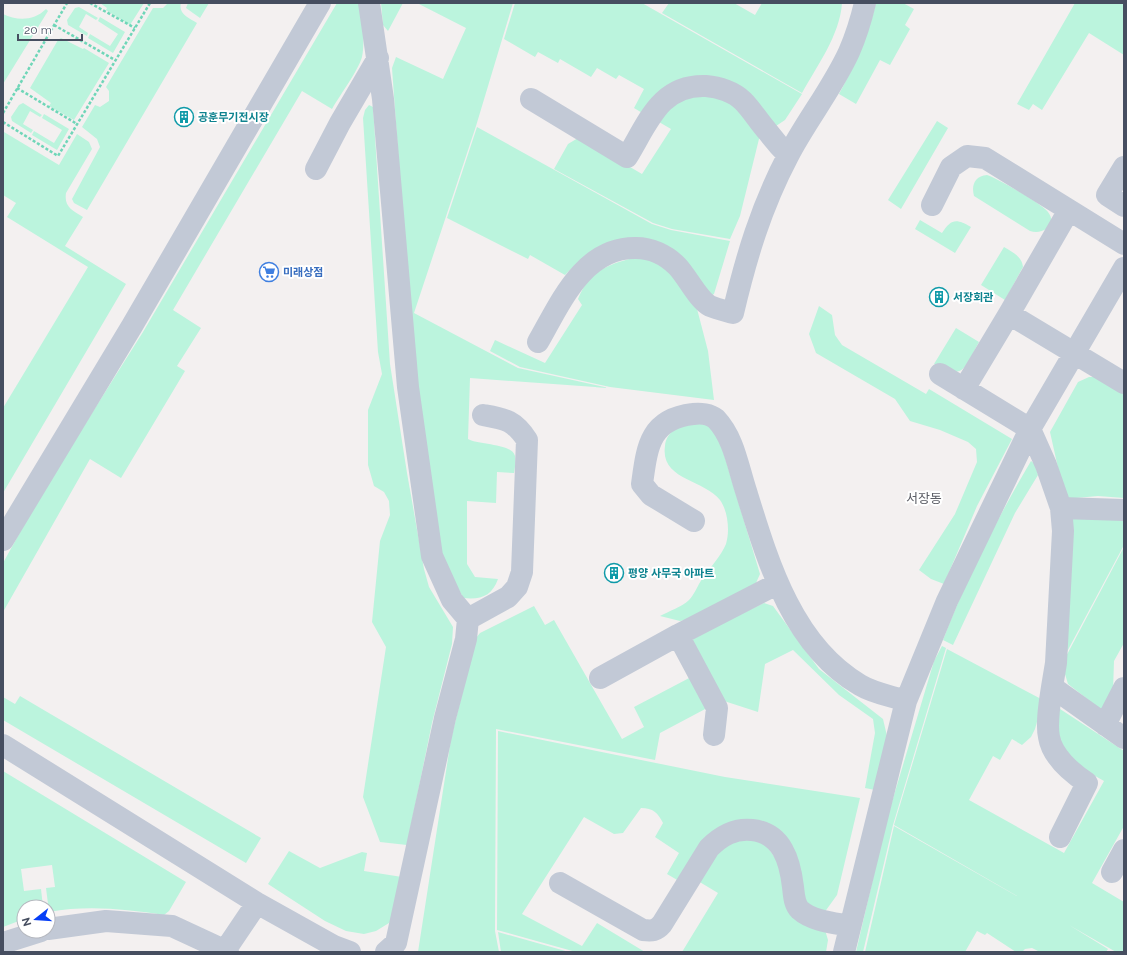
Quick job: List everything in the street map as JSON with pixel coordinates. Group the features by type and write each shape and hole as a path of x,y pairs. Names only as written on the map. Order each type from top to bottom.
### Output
{"street":[{"path":"3,540 132,326 320,3"},
{"path":"370,3 378,58 408,387 432,556 452,600 468,619 466,639 445,718 396,943 386,952"},
{"path":"538,342 573,282 587,267 602,256 616,250 630,248 649,250 662,255 677,266 709,306 733,313 744,266 766,200 788,155 850,51 865,3"},
{"path":"316,169 340,123 378,58"},
{"path":"531,99 627,157 660,103 669,95 678,90 697,86 713,87 731,93 742,100 788,155"},
{"path":"932,205 951,167 967,156 985,158 1124,244"},
{"path":"1124,166 1107,195 1124,206"},
{"path":"964,389 1069,210"},
{"path":"844,952 906,701 947,601 1030,429 1124,268"},
{"path":"1009,314 1124,383"},
{"path":"940,374 1030,429 1046,465 1061,508 1063,531 1056,663 1052,688 1048,737 1060,760 1072,773 1087,783 1060,837"},
{"path":"694,521 651,495 642,484 648,448 656,432 665,423 682,415 701,413 715,418 729,438 762,544 777,584 799,623 814,644 840,672 862,686 906,701"},
{"path":"468,619 508,597 518,587 522,572 527,440 520,429 507,419 483,415"},
{"path":"1061,508 1124,510"},
{"path":"600,678 678,635 777,584"},
{"path":"678,635 717,708 714,736"},
{"path":"1052,688 1124,738"},
{"path":"1105,725 1124,688"},
{"path":"3,745 257,903 334,946 350,952"},
{"path":"560,883 643,930 651,931 662,924 709,848 719,838 729,833 750,830 760,831 772,836 780,845 787,858 796,903 799,909 808,915 850,926"},
{"path":"1112,872 1124,850"},
{"path":"56,928 106,921 172,926 226,951 257,903"},
{"path":"3,944 18,939"}],"path":[{"path":"3,113 67,3"},
{"path":"90,3 135,28"},
{"path":"3,122 58,156 150,3"},
{"path":"54,25 116,60"},
{"path":"18,88 77,124"}],"green space":[{"path":"100,3 144,3 130,25 106,10 107,8"},
{"path":"168,3 181,3 180,7 183,13 197,23 87,210 74,203 72,199 100,147 97,139 82,127 95,105 100,107 109,101 109,91 106,87 153,8 163,8"},
{"path":"188,3 209,3 200,18 186,8"},
{"path":"337,3 359,4 362,16 363,44 362,57 357,69 332,109 302,91 173,310 201,328 177,366 185,371 121,478 90,459 3,612 3,563 44,489 143,332"},
{"path":"381,3 403,3 388,31 383,25"},
{"path":"417,3 513,3 476,126 414,313 518,368 609,388 470,378 468,439 501,446 508,449 515,456 514,473 497,472 496,503 467,501 467,564 475,577 498,579 496,585 489,593 485,596 475,598 463,598 436,544 410,317 392,68 396,57 443,79 466,28"},
{"path":"515,3 642,3 802,94 785,120 773,128 719,82 644,114 634,108 644,89 619,75 616,79 597,68 591,77 560,59 558,63 538,52 535,57 504,39"},
{"path":"669,3 734,3 755,15 762,3 842,3 837,27 827,50 802,93 662,13"},
{"path":"876,3 903,3 914,9 905,25 910,29 890,65 880,60 856,104 839,94 860,50"},
{"path":"1075,3 1121,3 1124,5 1124,55 1089,33 1042,110 1033,104 1029,110 1017,104"},
{"path":"79,7 98,18 96,20 86,14 79,27 88,33 87,36 68,25 67,20 75,8"},
{"path":"46,9 48,11 3,84 3,14 14,18 25,19 36,16"},
{"path":"100,17 125,32 113,53 88,38 90,34 110,46 118,34 98,21"},
{"path":"61,38 83,49 84,48 109,63 74,120 49,106 51,103 30,88 58,40"},
{"path":"697,92 735,102 763,136 759,139 740,216 730,239 672,229 653,223 554,169 568,144 578,138 642,174 671,129 659,122 665,108"},
{"path":"23,103 42,115 40,117 30,111 23,124 33,130 31,133 12,121 11,117 19,105"},
{"path":"369,105 373,107 390,364 407,473 424,569 429,587 453,627 452,644 432,723 407,845 380,842 363,797 386,647 372,622 380,541 390,515 389,501 384,492 374,486 368,465 368,410 382,374 378,352 363,118 365,110"},
{"path":"44,114 69,129 57,150 32,135 34,131 54,143 62,130 42,118"},
{"path":"937,121 948,128 901,209 888,200"},
{"path":"477,127 652,224 671,230 730,241 714,294 707,298 665,250 575,265 565,275 530,255 528,259 447,218"},
{"path":"4,132 59,165 77,134 89,142 92,149 66,193 66,202 70,208 83,217 65,246 126,284 3,493 3,408 88,267 7,217 16,203 3,195"},
{"path":"987,175 1019,192 1044,208 1051,217 1048,228 1040,232 1030,231 974,196 973,188 975,182 979,177"},
{"path":"920,220 942,233 948,225 954,221 961,222 971,227 955,253 915,229"},
{"path":"1004,247 1019,257 1023,267 1005,300 981,285"},
{"path":"633,258 649,259 662,263 696,305 708,351 714,400 610,387 520,367 490,351 495,340 545,363 582,305 578,299 587,282 607,267"},
{"path":"819,306 832,315 835,335 842,345 926,394 929,389 1012,439 977,506 944,584 931,579 919,570 955,514 977,462 976,449 968,442 940,430 910,421 895,399 816,353 809,334"},
{"path":"956,328 979,342 967,365 958,372 952,372 934,364"},
{"path":"1089,377 1097,377 1124,393 1124,498 1098,496 1065,499 1050,432 1078,382"},
{"path":"688,421 710,426 720,441 760,574 756,583 691,619 680,621 660,616 683,605 691,598 702,579 724,549 728,533 728,521 720,500 704,487 676,472 669,466 665,457 667,437 676,428"},
{"path":"1031,461 1035,464 1038,475 1015,513 953,645 943,640 952,617 983,549"},
{"path":"1073,516 1124,519 1124,545 1061,663"},
{"path":"1124,547 1124,643 1114,661 1113,691 1104,712 1068,684 1062,664"},
{"path":"764,603 773,606 819,669 883,719 887,736 875,790 865,788 875,733 873,719 839,695 793,650 765,664 758,712 721,700 690,643 697,635"},
{"path":"534,606 545,625 554,620 622,739 644,727 634,707 693,676 709,707 660,733 655,760 496,729 495,931 499,952 418,952 451,739 476,638 480,633"},
{"path":"942,646 946,648 893,825 863,952 856,952 886,822 934,661"},
{"path":"947,649 1043,700 1035,729 1031,737 1022,745 1012,739 1000,760 993,756 969,800 1064,853 1104,781 1069,761 1058,747 1057,707 1124,751 1124,826 1092,883 1124,902 1124,952 1116,952 1069,925 1108,949 1106,952 1040,952 1032,948 1025,949 1022,952 1016,952 987,933 985,935 977,931 965,952 865,952 894,826 1036,907 894,825"},
{"path":"20,696 261,838 246,863 3,720 3,697 15,704"},
{"path":"498,731 725,777 860,798 837,895 824,913 806,909 796,882 750,825 679,881 667,874 679,853 655,837 663,823 659,816 652,810 641,808 623,833 614,834 584,817 522,914 582,946 597,923 645,952 576,952 497,930"},
{"path":"3,771 186,882 169,911 164,915 92,908 56,911 56,899 47,899 46,888 55,887 52,865 21,869 24,891 41,889 42,899 16,899 16,922 3,927"},
{"path":"760,836 825,930 828,940 826,952 682,952 718,893 698,881 721,844"},
{"path":"289,851 320,868 362,852 367,853 364,871 402,877 395,916 389,923 376,931 364,934 346,931 325,921 268,884"},
{"path":"498,932 569,952 501,952"}],"place":[{"name":"공훈무기전시장","path":"184,117"},
{"name":"미래상점","path":"269,272"},
{"name":"서장회관","path":"939,297"},
{"name":"평양 사무국 아파트","path":"614,573"}],"district":[{"name":"서장동","path":"924,498"}]}
